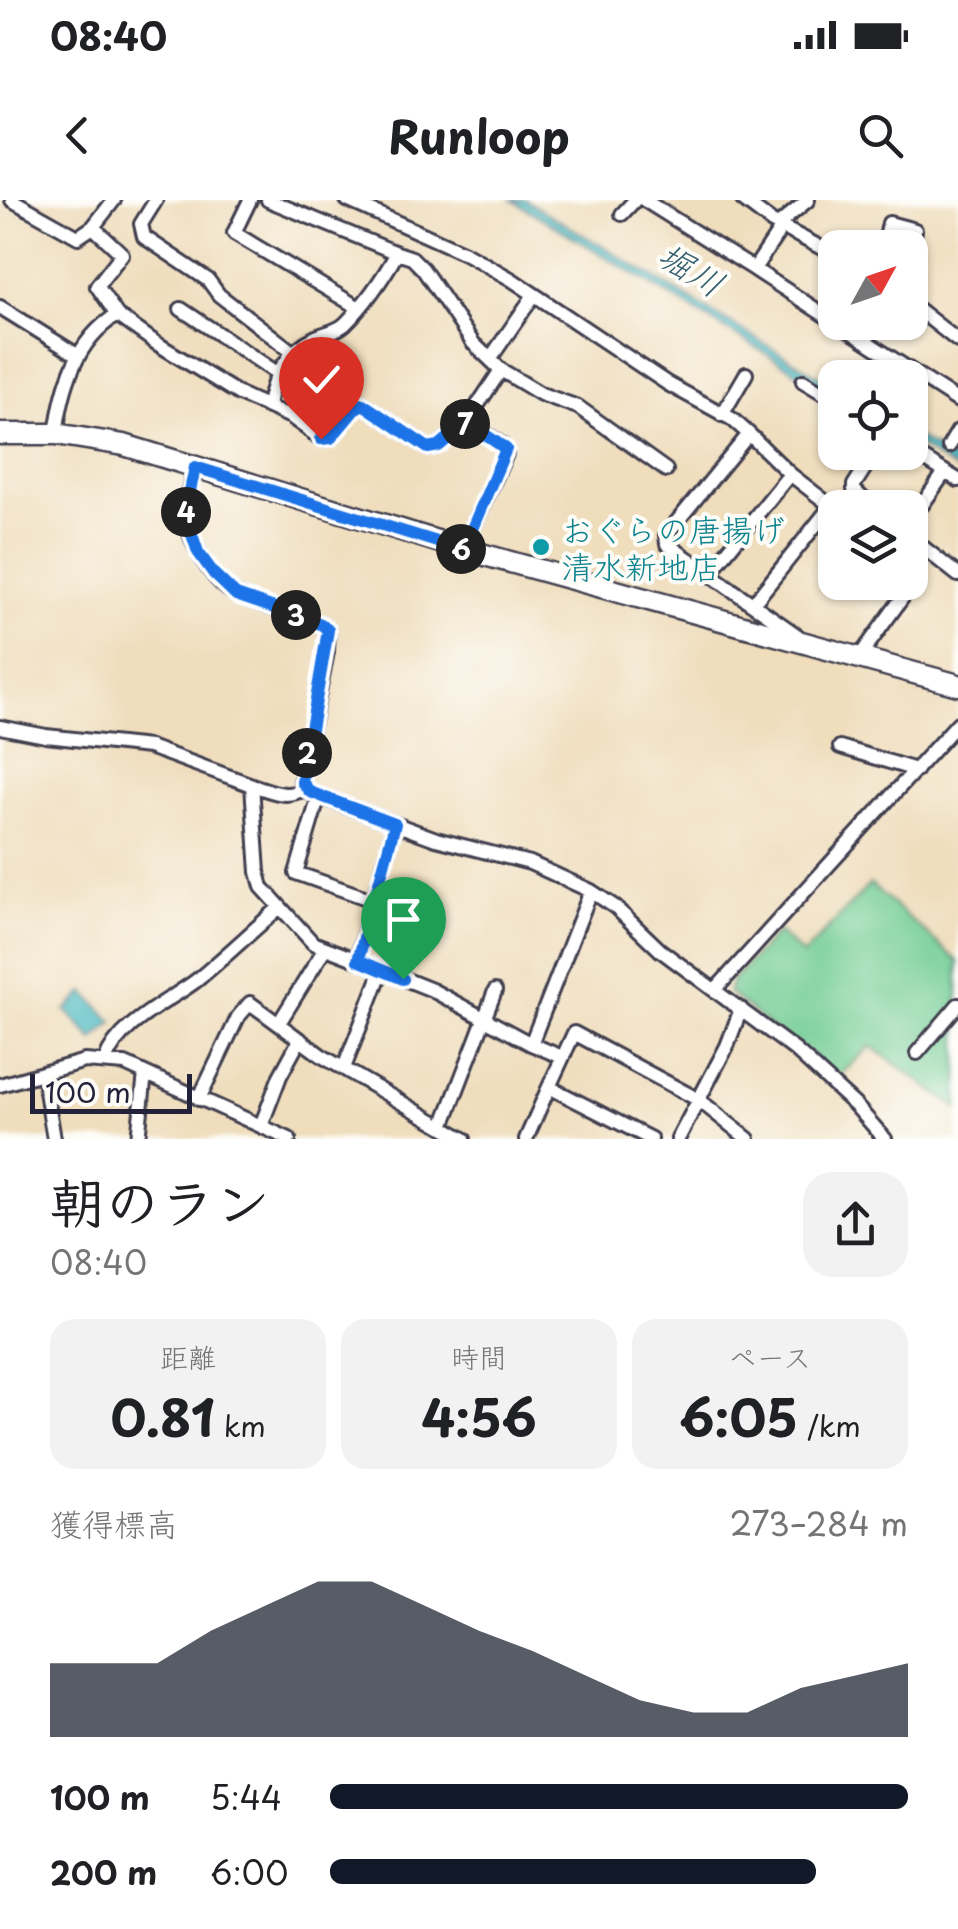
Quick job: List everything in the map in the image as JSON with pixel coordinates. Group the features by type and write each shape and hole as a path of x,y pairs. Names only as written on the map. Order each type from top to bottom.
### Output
{"main road":[{"path":"0,434 56,434 124,445 463,550 958,685"}],"street":[{"path":"12,200 78,238 94,226 114,200"},
{"path":"156,200 141,224 144,236 208,280 219,295 295,354"},
{"path":"250,200 234,234 359,308"},
{"path":"268,200 412,258 472,342 501,370 541,394 594,416 666,470"},
{"path":"347,200 465,252 534,295 680,392 722,414 818,495"},
{"path":"622,214 635,200"},
{"path":"644,200 818,311"},
{"path":"742,200 818,245"},
{"path":"754,270 780,226 808,200"},
{"path":"887,230 888,224 915,230"},
{"path":"94,226 122,254 98,286 117,315 187,364 240,394 291,416 325,440 363,404 428,448 439,446 467,422 501,370"},
{"path":"268,406 270,387 277,373 318,336 343,326 382,279 398,252"},
{"path":"490,359 534,295"},
{"path":"0,307 76,355"},
{"path":"181,309 277,373"},
{"path":"56,434 60,405 76,355 117,315"},
{"path":"928,317 958,340"},
{"path":"864,340 958,401"},
{"path":"722,414 746,374"},
{"path":"803,380 818,389"},
{"path":"463,550 506,454 502,446 467,422"},
{"path":"949,446 958,430"},
{"path":"749,434 666,535 667,544 804,641"},
{"path":"928,461 958,480"},
{"path":"195,467 187,520 198,552 214,574 236,595 321,624 328,630 302,782 305,788 436,839 530,863 591,890 616,907 660,950 794,1050 856,1106 885,1139"},
{"path":"854,490 864,470"},
{"path":"928,496 945,472"},
{"path":"708,575 790,474"},
{"path":"753,604 818,528"},
{"path":"928,551 958,575"},
{"path":"860,656 901,600"},
{"path":"714,990 958,723"},
{"path":"0,727 148,747 286,796 305,788"},
{"path":"840,747 916,770"},
{"path":"252,785 262,888 301,932 324,950 432,990 562,1057"},
{"path":"319,796 296,873 426,919"},
{"path":"358,960 395,824"},
{"path":"531,1044 591,890"},
{"path":"106,1061 108,1052 134,1026 196,980 278,908"},
{"path":"279,1023 324,950"},
{"path":"344,1068 382,970"},
{"path":"444,1126 495,991"},
{"path":"199,1099 247,1003 344,1068 464,1139"},
{"path":"917,1053 958,1005"},
{"path":"678,1139 727,1046 741,1010"},
{"path":"526,1139 574,1034 699,1100 748,1139"},
{"path":"262,1126 280,1076 300,1039"},
{"path":"0,1085 84,1061 106,1061 145,1073 289,1139"},
{"path":"43,1073 54,1139"},
{"path":"138,1139 145,1073"},
{"path":"549,1087 651,1139"}],"green space":[{"path":"870,884 958,961 958,1109 871,1046 835,1080 728,992 732,980 778,932 803,955"}],"water":[{"path":"512,200 525,200 818,376 818,385"},
{"path":"928,444 958,463 958,471 928,452"},
{"path":"85,992 113,1022 93,1040 66,1010"}],"place":[{"name":"おぐらの唐揚げ 清水新地店","path":"541,547"}],"route":[{"path":"321,439 331,438 363,404 428,448 439,446 467,422 506,449 463,550 195,467 187,504 187,520 198,552 222,583 236,595 321,624 328,630 302,782 310,792 395,824 358,960 403,979"}],"water label":[{"name":"堀川","path":"692,268"}]}
